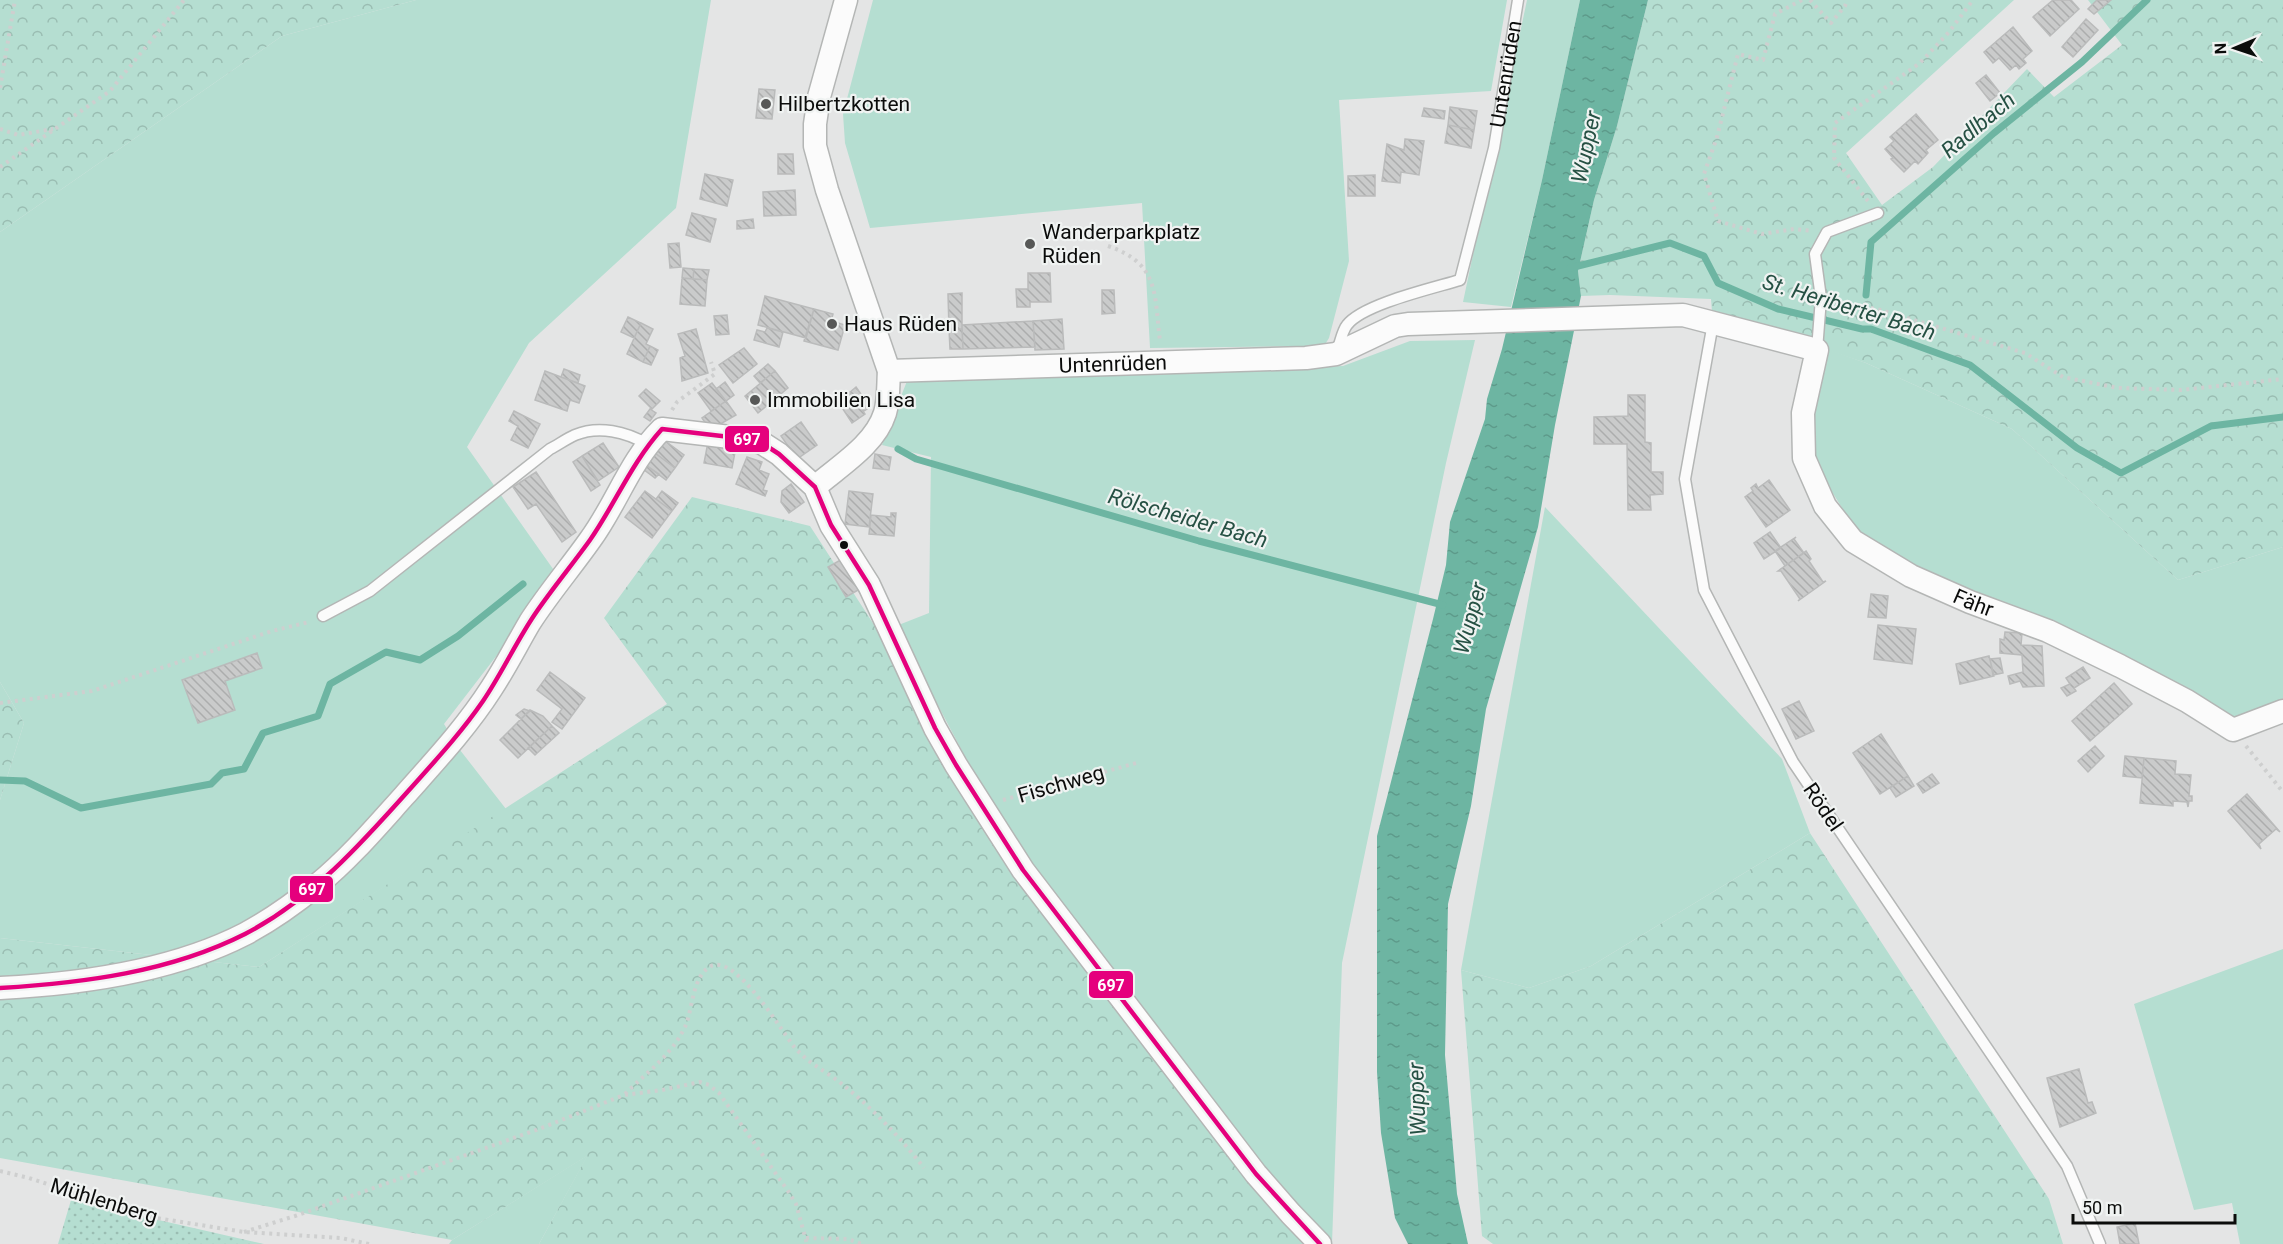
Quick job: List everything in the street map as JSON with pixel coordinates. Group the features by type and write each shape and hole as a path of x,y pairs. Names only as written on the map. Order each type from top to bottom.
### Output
{"street":[{"path":"815,487 859,449 877,429 885,411 889,371 827,190 815,146 819,97 846,0"},
{"name":"Untenrüden","path":"889,371 1163,363 1336,354 1395,326 1431,322 1683,315 1713,323"},
{"path":"1713,323 1818,340"},
{"name":"Fähr","path":"1818,340 1803,412 1804,458 1825,506 1853,541 1911,576 1970,602 2048,631 2120,666 2187,700 2233,730"},
{"path":"0,988 55,984 141,970 190,956 244,934 271,918 319,883 379,824 442,754 491,690 532,620 605,520 655,436 747,439 762,443 779,454 815,487 831,525 869,585 935,728 1023,870 1256,1174 1291,1215 1320,1244"},
{"path":"2233,730 2283,711"}],"lane":[{"name":"Untenrüden","path":"1336,354 1346,325 1363,313 1404,297 1460,280 1494,148 1518,0"},
{"path":"1827,232 1878,213"},
{"name":"Fähr","path":"1818,340 1821,304 1815,254 1827,232"},
{"name":"Rödel","path":"1713,323 1685,479 1704,590 1793,762 2067,1166 2100,1244"},
{"path":"323,616 370,591 550,449 576,434 615,431 655,436"}],"path":[{"path":"0,88 15,0"},
{"path":"0,167 110,91 184,0"},
{"path":"1802,0 1775,14 1763,60 1738,54 1717,137 1704,174 1718,221 1762,234 1794,229 1827,232"},
{"path":"1810,0 1831,23 1847,0"},
{"path":"1878,213 1834,158 1835,123 1920,63 1949,32 1973,0"},
{"path":"0,129 18,135 54,129"},
{"path":"1108,246 1124,252 1140,264 1151,279 1163,363"},
{"path":"1821,304 1877,309 2025,353 2063,377 2118,388 2181,390 2283,379"},
{"path":"655,436 677,402 715,374 711,362"},
{"path":"0,703 92,691 323,616"},
{"path":"2233,730 2283,792"},
{"name":"Fischweg","path":"982,806 1140,762"},
{"path":"624,1095 675,1046 685,1026 701,976 712,965 719,964 732,969 747,983 793,1046 810,1062 831,1075 860,1099 905,1143 924,1168"},
{"path":"244,1232 540,1130 624,1095 700,1082 718,1093 796,1204 807,1244"},
{"name":"Mühlenberg","path":"0,1171 29,1178 144,1216 244,1232 341,1238 369,1244"},
{"path":"806,1238 848,1239 862,1244"}],"green space":[{"path":"0,0 416,0 282,36 0,232"},
{"path":"416,0 711,0 676,208 529,343 467,447 558,576 444,724 460,750 506,809 259,967 0,938 0,800 24,723 0,682 0,232 282,36"},
{"path":"873,0 1507,0 1491,91 1339,100 1349,261 1329,338 1324,346 1150,348 1142,203 870,228 845,143 843,114"},
{"path":"1527,0 1580,0 1542,180 1511,307 1463,302"},
{"path":"1648,0 2014,0 1846,153 1882,205 1933,167 2027,69 2054,97 2122,45 2088,0 2283,0 2283,547 2178,580 2012,429 1866,363 1712,312 1711,299 1581,296 1578,271 1594,200 1617,126"},
{"path":"1475,340 1446,463 1342,963 1332,1244 1296,1209 1263,1169 997,817 896,626 929,613 931,457 882,445 907,381 1343,366 1410,341"},
{"path":"1821,347 1866,363 2012,429 2178,580 2283,547 2283,700 2232,718 1922,572 1863,541 1815,465 1811,423"},
{"path":"692,497 810,526 880,634 989,827 1314,1244 539,1244 587,1156 452,1240 0,1158 0,938 259,967 667,704 604,618"},
{"path":"1545,507 1782,759 1810,833 1591,966 1529,988 1461,970"},
{"path":"0,682 24,723 0,800"},
{"path":"1810,833 2049,1199 2063,1244 1493,1244 1482,1236 1461,970 1529,988 1591,966"},
{"path":"2283,949 2283,1244 2240,1244 2232,1203 2194,1210 2134,1004"},
{"path":"588,1155 539,1244 449,1244 452,1240"},
{"path":"71,1200 264,1244 58,1244"}],"water":[{"name":"Wupper","path":"1580,0 1648,0 1617,126 1594,200 1578,271 1581,296 1555,425 1538,527 1486,709 1471,806 1448,904 1445,1055 1457,1194 1468,1244 1408,1244 1395,1218 1381,1133 1377,1072 1377,836 1446,565 1450,522 1485,419 1487,399 1502,349 1542,180"}],"building":[{"path":"2053,0 2071,0 2079,9 2050,36 2033,17"},
{"path":"2097,0 2111,0 2094,14 2088,9"},
{"path":"2086,19 2098,30 2073,57 2062,47"},
{"path":"2013,27 2032,51 2023,59 2026,63 2019,69 2016,65 2010,70 1999,58 1993,63 1984,52"},
{"path":"1986,75 2000,93 1990,101 1976,83"},
{"name":"Hilbertzkotten","path":"759,89 775,90 772,119 756,118"},
{"path":"1450,107 1477,111 1474,130 1448,125"},
{"path":"1424,108 1445,111 1444,119 1422,116"},
{"path":"1916,114 1938,140 1926,150 1928,153 1918,164 1915,161 1904,172 1885,149 1894,141 1890,137"},
{"path":"1448,125 1474,130 1471,148 1445,143"},
{"path":"1405,139 1424,141 1419,175 1401,172 1400,183 1382,181 1387,144 1404,150"},
{"path":"778,154 793,154 794,174 778,174"},
{"path":"705,174 733,180 727,206 700,199"},
{"path":"1375,175 1375,196 1348,196 1348,176"},
{"path":"795,190 796,215 764,216 763,192"},
{"path":"692,213 716,219 710,242 686,235"},
{"path":"753,219 754,228 737,229 737,221"},
{"path":"679,243 681,267 670,268 668,244"},
{"path":"683,268 694,269 693,279 682,278"},
{"path":"694,269 709,270 707,280 693,279"},
{"path":"1028,273 1050,273 1051,302 1030,302 1030,307 1017,307 1016,289 1028,289"},
{"path":"682,278 707,280 705,306 680,304"},
{"path":"1102,290 1114,290 1115,313 1102,314"},
{"path":"962,293 962,329 949,329 948,294"},
{"path":"765,296 814,309 806,338 758,325"},
{"path":"814,309 833,314 831,321 845,325 838,350 804,341"},
{"path":"727,315 729,334 716,335 714,316"},
{"path":"628,317 641,323 634,338 621,332"},
{"path":"1062,319 1064,349 1035,350 1033,321"},
{"path":"1033,321 1035,347 963,349 962,325"},
{"path":"641,323 653,329 646,344 650,346 643,362 627,354"},
{"path":"767,328 783,332 779,347 754,340 757,330 765,332"},
{"path":"696,329 708,373 682,381 680,358 685,356 678,334"},
{"path":"949,329 962,329 963,349 950,349"},
{"path":"650,346 658,350 651,365 643,362"},
{"path":"744,348 757,364 733,383 719,365"},
{"path":"768,364 775,371 760,383 754,376"},
{"path":"564,369 580,375 578,383 561,377"},
{"path":"545,371 585,386 579,403 570,400 567,411 535,400"},
{"path":"775,371 788,388 758,413 745,396"},
{"path":"725,382 734,395 726,401 716,389"},
{"path":"712,383 726,401 711,411 698,393"},
{"path":"856,387 870,407 864,411 850,392"},
{"path":"646,389 660,401 652,409 639,396"},
{"path":"850,392 865,414 852,423 837,400"},
{"path":"1628,395 1645,395 1645,442 1651,443 1651,472 1663,472 1663,494 1650,495 1651,510 1628,510 1627,444 1594,444 1594,417 1628,416"},
{"path":"726,401 736,415 710,430 702,418"},
{"path":"650,409 656,413 650,421 644,417"},
{"path":"514,411 540,424 528,448 511,440 518,426 509,421"},
{"path":"801,422 817,445 797,459 781,436"},
{"path":"664,440 684,455 675,468 655,453"},
{"path":"708,442 736,447 732,468 704,463"},
{"path":"603,443 619,467 598,481 582,456"},
{"path":"655,453 675,468 666,480 646,465"},
{"path":"875,454 891,457 889,470 873,468"},
{"path":"582,456 600,485 591,491 573,462"},
{"path":"747,457 762,462 759,470 769,474 763,490 767,491 765,496 736,484"},
{"path":"646,465 659,474 655,478 643,469"},
{"path":"536,472 576,532 562,542 536,504 528,509 513,487"},
{"path":"1769,480 1790,510 1766,527 1745,497 1753,491 1751,488 1756,484 1758,488"},
{"path":"791,484 804,502 789,513 781,502 782,491"},
{"path":"645,491 672,511 652,538 625,517"},
{"path":"662,491 678,503 672,511 656,499"},
{"path":"849,491 873,494 869,527 845,524"},
{"path":"891,513 896,513 894,536 869,534 871,515 891,517"},
{"path":"1770,532 1781,548 1764,559 1754,543"},
{"path":"1796,537 1794,539 1804,553 1785,566 1775,551"},
{"path":"1806,551 1811,559 1809,561 1823,582 1826,581 1798,601 1800,599 1781,571 1778,571"},
{"path":"844,558 863,591 860,593 858,590 846,597 828,567"},
{"path":"1871,594 1888,596 1886,618 1868,617"},
{"path":"1878,625 1916,629 1912,664 1874,659"},
{"path":"2005,632 2022,633 2021,645 2042,646 2044,686 2023,687 2020,681 2010,684 2008,676 2023,672 2022,655 2000,653 2000,639 2004,640"},
{"path":"257,653 262,668 225,681 235,710 198,723 182,680"},
{"path":"1989,656 1994,676 1960,684 1956,664"},
{"path":"2000,658 2003,673 1993,675 1990,659"},
{"path":"2083,667 2090,678 2074,688 2076,691 2067,696 2061,688 2070,684 2066,678"},
{"path":"550,672 585,698 562,729 552,722 562,709 537,690"},
{"path":"2114,683 2132,704 2090,741 2072,721"},
{"path":"1799,701 1814,731 1796,739 1782,709"},
{"path":"524,709 530,711 521,719 516,715"},
{"path":"530,710 543,716 552,726 518,758 500,740"},
{"path":"552,726 559,733 535,755 528,748"},
{"path":"1881,734 1908,776 1880,794 1853,753"},
{"path":"2095,746 2104,756 2088,772 2078,761"},
{"path":"2125,756 2144,758 2142,778 2123,776"},
{"path":"2144,758 2176,761 2175,774 2191,775 2189,796 2192,796 2192,801 2189,801 2188,807 2187,802 2173,801 2173,806 2140,803"},
{"path":"1932,774 1939,783 1923,793 1917,784"},
{"path":"1908,776 1914,786 1896,797 1890,788"},
{"path":"2247,794 2280,832 2276,829 2259,844 2261,849 2228,811"},
{"path":"2079,1069 2088,1103 2092,1102 2096,1113 2060,1127 2047,1078"},
{"path":"2135,1223 2139,1244 2120,1244 2117,1227"}],"waterway":[{"name":"Radlbach","path":"1866,295 1871,242 1994,133 2082,62 2147,0"},
{"name":"St. Heriberter Bach","path":"1570,268 1670,243 1704,256 1718,283 1778,309 1862,329 1871,329 1970,365 2077,448 2121,473 2211,426 2283,417"},
{"name":"Rölscheider Bach","path":"898,449 916,459 1199,541 1443,605"},
{"name":"Rölscheider Bach","path":"0,780 25,781 81,808 211,784 222,773 244,769 263,733 318,716 330,684 386,652 420,660 458,636 523,584"}],"transit line":[{"name":"697","path":"0,988 94,979 187,958 245,934 292,905 354,850 466,724 490,690 535,614 590,540 642,455 662,429 747,439 762,443 779,454 815,487 831,525 869,585 935,728 1023,870 1256,1174 1320,1244"}],"place":[{"name":"Hilbertzkotten","path":"766,104"},
{"name":"Wanderparkplatz Rüden","path":"1030,244"},
{"name":"Haus Rüden","path":"832,324"},
{"name":"Immobilien Lisa","path":"755,400"}]}
